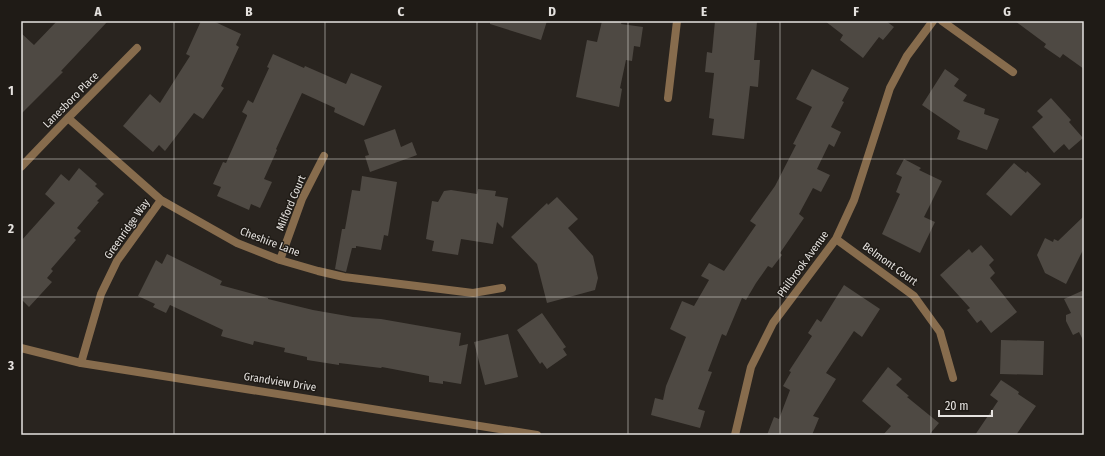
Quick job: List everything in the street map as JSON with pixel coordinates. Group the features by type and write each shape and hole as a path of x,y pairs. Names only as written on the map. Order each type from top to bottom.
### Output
{"street":[{"path":"668,98 677,21"},
{"name":"Philbrook Avenue","path":"735,435 752,367 772,323 836,239 861,181 890,88 907,56 933,21"},
{"path":"942,21 1013,72"},
{"name":"Lanesboro Place","path":"21,167 137,48"},
{"name":"Cheshire Lane","path":"68,118 161,200 237,243 280,260 318,271 359,279 473,293 502,288"},
{"name":"Milford Court","path":"280,260 302,200 324,156"},
{"name":"Greenridge Way","path":"81,363 101,294 117,261 161,200"},
{"name":"Belmont Court","path":"836,239 914,296 940,332 953,378"},
{"name":"Grandview Drive","path":"21,348 81,363 537,435"}],"building":[{"path":"57,21 108,21 61,71 63,72 21,114 21,33 34,45"},
{"path":"201,21 213,21 241,34 236,45 239,47 221,86 224,88 203,119 194,113 165,151 159,145 153,152 123,126 150,94 160,103 190,56 186,54"},
{"path":"490,21 547,21 541,40 490,24"},
{"path":"602,21 622,21 621,24 643,27 640,47 634,46 632,61 626,60 620,88 622,89 619,107 576,97 587,40 597,42"},
{"path":"715,21 757,21 754,60 760,60 758,87 750,86 744,139 712,135 714,119 709,118 714,73 705,72 707,52 712,53"},
{"path":"825,21 886,21 894,27 883,40 879,37 863,58 840,40 843,35"},
{"path":"1015,21 1084,21 1084,69 1063,54 1060,58 1044,47 1046,44"},
{"path":"273,54 346,84 351,73 382,86 364,126 334,112 335,108 302,93 264,179 272,182 260,208 251,204 249,210 217,196 221,187 213,184 223,162 226,163 247,116 242,112 248,100 253,103 269,68 267,67"},
{"path":"812,69 849,88 842,101 844,102 831,127 841,132 834,147 829,144 817,169 830,175 821,192 813,188 799,214 804,218 780,253 782,255 772,268 768,266 746,300 742,298 726,336 722,334 708,371 712,372 698,409 705,411 700,428 651,415 655,398 663,400 666,386 686,337 670,329 682,301 694,306 709,280 701,276 709,263 724,271 756,225 750,221 775,186 796,145 793,144 812,107 796,99"},
{"path":"945,69 959,79 954,86 967,95 963,101 985,109 984,114 999,119 987,150 957,139 960,131 922,105"},
{"path":"1051,98 1071,120 1069,122 1083,138 1069,150 1064,144 1054,153 1032,127 1043,117 1037,111"},
{"path":"395,129 401,147 412,142 417,155 370,172 365,156 369,155 364,140"},
{"path":"904,159 921,168 919,170 942,181 924,217 935,222 920,253 882,234 900,194 896,192 902,177 896,174"},
{"path":"1014,163 1026,173 1027,171 1041,184 1011,216 986,194"},
{"path":"79,168 97,184 95,186 104,194 77,228 81,231 74,238 76,240 51,269 53,271 47,278 52,282 29,307 21,299 21,241 55,203 45,194 61,174 69,181"},
{"path":"362,176 397,182 388,236 384,235 381,250 356,246 356,248 352,248 346,272 335,269 342,229 345,229 352,190 360,191"},
{"path":"478,189 496,191 495,196 508,198 503,228 497,222 493,244 461,239 458,255 432,251 434,241 426,239 432,201 438,202 444,191 451,190 477,194"},
{"path":"557,197 578,219 568,228 593,256 598,278 595,290 547,303 537,264 511,237 547,203 548,205"},
{"path":"1084,216 1084,248 1066,284 1045,273 1037,255 1045,238 1053,242 1054,239 1058,241"},
{"path":"981,245 994,260 989,265 995,273 990,278 1017,312 991,333 981,320 977,323 967,310 970,308 940,275 969,249 972,253"},
{"path":"167,254 222,281 220,285 268,299 313,310 353,317 381,319 461,333 459,346 468,344 461,384 443,381 443,384 429,382 429,376 382,367 339,363 339,365 307,360 307,357 284,352 285,348 254,341 253,345 221,336 223,330 170,305 166,313 153,307 155,304 138,296 156,260 162,264"},
{"path":"844,285 880,309 862,337 854,331 826,373 836,379 813,416 819,418 812,435 767,435 774,417 779,419 790,390 783,386 791,372 789,371 812,336 808,333 817,319 821,322"},
{"path":"1084,290 1084,342 1079,332 1073,335 1066,321 1066,315 1071,313 1064,299"},
{"path":"542,313 566,347 563,349 567,355 547,369 542,362 540,364 517,330"},
{"path":"508,334 518,377 485,385 474,342"},
{"path":"1001,340 1044,341 1043,375 1000,374"},
{"path":"888,367 902,379 896,385 909,396 907,397 939,423 929,435 883,435 891,426 862,401"},
{"path":"1001,380 1036,406 1016,435 975,435 998,401 990,395"}]}
